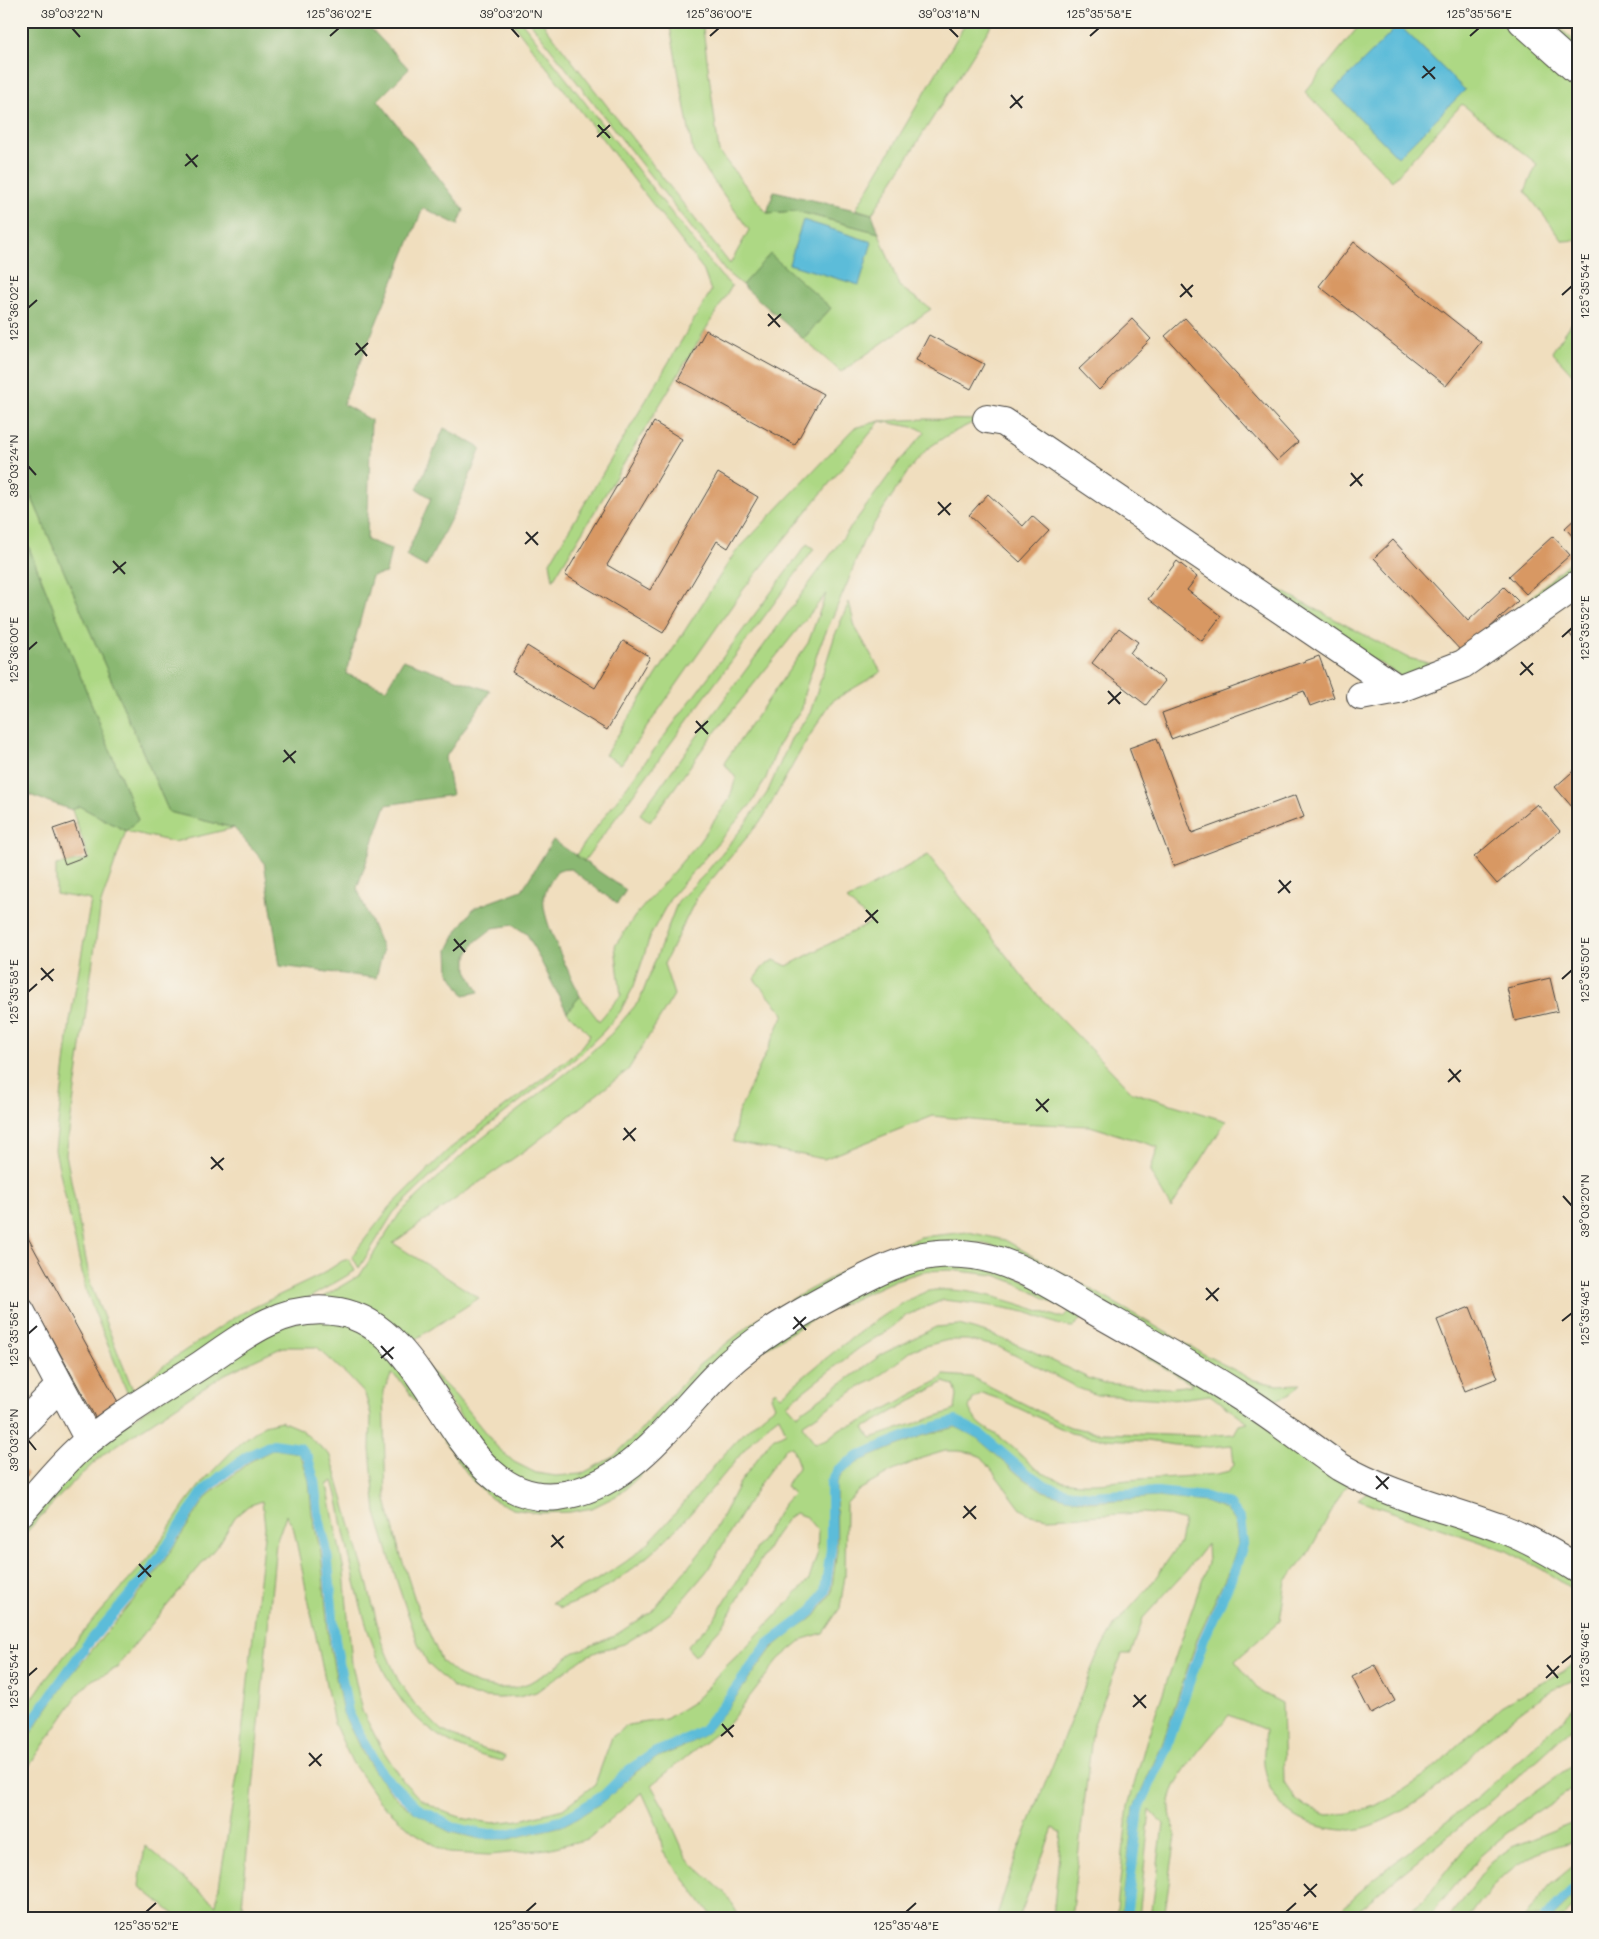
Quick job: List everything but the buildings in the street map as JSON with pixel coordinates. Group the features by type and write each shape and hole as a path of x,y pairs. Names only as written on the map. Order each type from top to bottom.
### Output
{"street":[{"path":"1522,21 1578,71"},
{"path":"987,418 1004,422 1398,689"},
{"path":"1361,696 1398,689 1463,664 1578,584"},
{"path":"21,1512 76,1451 102,1430 244,1336 271,1321 313,1310 330,1310 351,1314 381,1331 394,1343 434,1395 459,1435 480,1462 496,1477 526,1493 543,1497 577,1492 595,1487 613,1478 626,1468 643,1454 722,1370 741,1353 789,1319 899,1263 918,1257 966,1254 1000,1261 1040,1279 1244,1398 1340,1467 1363,1480 1416,1501 1500,1528 1529,1540 1578,1568"},
{"path":"21,1312 89,1440"},
{"path":"21,1426 60,1386"}],"green space":[{"path":"21,21 364,21 409,69 378,100 464,210 458,225 423,208 343,404 371,420 367,540 391,549 386,573 372,576 346,674 386,689 403,660 490,691 445,758 452,795 386,805 357,888 383,951 376,978 280,966 264,862 234,828 169,812 21,473"},
{"path":"511,21 521,21 721,276 732,286 553,580 550,562 711,291 703,269"},
{"path":"529,21 541,21 730,264 749,230 693,152 669,21 702,21 719,152 767,213 796,211 879,233 899,286 931,309 841,372 803,339 831,308 770,255 742,285 726,272"},
{"path":"967,21 994,21 872,214 856,209"},
{"path":"1363,21 1507,21 1578,82 1578,240 1563,241 1525,191 1537,164 1462,104 1392,181 1305,92"},
{"path":"1540,21 1551,21 1578,44 1578,53"},
{"path":"774,191 872,214 879,233 796,211 767,213"},
{"path":"770,254 831,308 803,339 742,285"},
{"path":"1578,314 1578,380 1552,352"},
{"path":"926,419 978,420 946,436 927,449 909,470 863,542 819,648 804,694 802,709 778,746 766,778 752,803 671,897 651,934 634,986 620,1012 603,1032 577,1057 470,1140 394,1212 359,1268 352,1256 390,1207 448,1150 577,1052 590,1035 567,1012 580,996 599,1021 621,995 615,946 635,916 699,842 729,800 736,778 724,763 808,643 826,594 708,741 650,822 640,814 898,463 925,432 918,428 880,421"},
{"path":"880,421 743,590 621,764 605,755 734,554 854,428"},
{"path":"444,428 481,448 459,503 426,567 406,556 431,498 417,489"},
{"path":"21,473 169,812 234,828 174,842 126,831 138,820 21,528"},
{"path":"21,528 138,820 126,831 79,806 72,810 21,792"},
{"path":"807,544 814,549 584,861 576,855"},
{"path":"1578,554 1578,577 1466,658"},
{"path":"1278,589 1408,658 1448,668 1407,680 1270,596"},
{"path":"849,602 855,627 881,672 832,701 805,743 763,818 697,897 664,964 674,995 628,1070 531,1146 393,1243 479,1298 408,1344 323,1297 360,1275 400,1213 471,1147 579,1063 611,1034 640,1000 678,901 704,875 743,827 767,793 791,739 810,713 835,635"},
{"path":"79,806 126,831 101,903 66,1154 91,1286 133,1390 171,1360 238,1315 319,1276 342,1261 349,1259 355,1271 131,1402 86,1291 55,1150 70,1021 91,900 56,894 56,865 89,859 72,810"},
{"path":"553,840 626,890 617,904 571,869 558,870 548,887 544,898 547,919 557,947 580,996 567,1012 527,934 513,925 493,928 475,942 467,956 467,970 479,992 464,995 449,972 448,950 458,930 474,908 522,890"},
{"path":"928,855 1034,991 1132,1092 1226,1121 1171,1208 1150,1172 1158,1147 1090,1126 991,1122 933,1116 824,1159 733,1142 738,1113 784,1014 754,979 763,967 774,960 787,966 871,922 847,900"},
{"path":"968,1232 1005,1240 1207,1356 1254,1380 1277,1385 1301,1384 1289,1395 1272,1401 1260,1397 1013,1251 980,1243 858,1271 618,1462 576,1483 537,1487 497,1469 425,1365 455,1395 497,1447 514,1462 536,1473 556,1476 581,1474 613,1457 640,1431 699,1365 760,1317 858,1263 920,1237"},
{"path":"950,1262 980,1264 997,1268 1037,1286 1240,1405 1335,1474 1351,1482 1342,1492 1306,1557 1286,1581 1280,1621 1235,1661 1261,1692 1282,1703 1284,1782 1295,1798 1310,1809 1328,1815 1350,1813 1375,1806 1425,1776 1501,1706 1578,1662 1578,1678 1546,1694 1517,1714 1492,1735 1441,1785 1417,1802 1376,1824 1351,1830 1332,1829 1314,1825 1295,1817 1281,1805 1268,1782 1264,1764 1266,1730 1229,1715 1194,1757 1178,1780 1173,1792 1170,1811 1176,1836 1164,1918 1151,1918 1163,1824 1150,1810 1139,1918 1129,1918 1141,1809 1169,1748 1206,1640 1238,1570 1246,1545 1243,1518 1231,1503 1207,1495 1157,1489 1092,1494 1068,1490 1047,1483 1024,1469 982,1432 957,1418 919,1428 881,1443 855,1455 836,1468 828,1482 829,1549 823,1590 810,1610 766,1642 721,1704 701,1727 678,1741 654,1750 627,1768 602,1793 559,1818 507,1831 482,1831 453,1825 419,1806 385,1773 368,1746 351,1710 337,1640 329,1552 320,1512 317,1479 311,1458 302,1445 272,1441 245,1455 201,1490 149,1568 65,1669 21,1733 21,1715 46,1679 98,1614 149,1558 186,1503 205,1479 240,1443 264,1425 281,1421 300,1429 331,1456 367,1582 382,1643 398,1680 414,1703 441,1730 476,1747 505,1756 503,1761 463,1749 431,1730 406,1706 388,1678 373,1646 363,1612 333,1481 327,1485 344,1571 352,1664 362,1711 382,1749 404,1782 419,1798 442,1811 466,1819 493,1823 520,1820 563,1809 595,1784 612,1737 628,1725 666,1719 695,1701 720,1672 809,1580 817,1555 818,1531 806,1517 795,1513 787,1519 774,1537 723,1625 695,1656 687,1647 714,1619 783,1505 793,1494 786,1486 799,1466 792,1447 787,1447 760,1483 707,1571 672,1612 624,1644 587,1656 536,1692 519,1697 474,1696 453,1687 428,1664 419,1646 376,1513 370,1449 371,1415 365,1394 317,1347 283,1347 225,1374 105,1453 71,1484 21,1538 21,1524 51,1488 76,1463 97,1444 124,1425 255,1338 281,1326 321,1318 354,1324 370,1333 383,1344 406,1371 460,1450 474,1467 490,1481 508,1493 539,1504 545,1505 580,1500 602,1492 642,1466 725,1378 758,1349 776,1337 814,1313 896,1273 921,1265","holes":["949,1270 995,1275 1016,1283 1069,1311 1063,1317 1058,1317 983,1294 952,1290 936,1290 921,1294 901,1304 857,1334 781,1396 775,1390 771,1396 775,1406 724,1454 664,1526 637,1553 602,1577 552,1603 561,1608 586,1598 630,1571 669,1536 756,1437 779,1416 786,1432 771,1440 739,1484 708,1543 651,1612 614,1636 573,1653 553,1669 529,1683 514,1688 479,1685 459,1676 442,1662 417,1606 399,1550 386,1500 383,1391 392,1374 400,1380 472,1480 492,1499 513,1509 539,1513 570,1512 592,1508 616,1496 631,1484 670,1446 730,1376 763,1350 816,1317 895,1280 926,1271","943,1300 1025,1312 1067,1327 1073,1327 1082,1318 1193,1385 1167,1388 1104,1383 1088,1378 1028,1349 990,1334 959,1325 936,1327 884,1353 797,1415 787,1404 858,1349 891,1328 907,1315","948,1340 967,1340 999,1347 1078,1388 1097,1395 1167,1399 1210,1395 1248,1423 1239,1425 1234,1434 1201,1436 1101,1433 1070,1427 971,1377 944,1375 939,1380 859,1423 841,1428 827,1439 815,1443 802,1425 861,1386 874,1380 914,1349","944,1382 954,1385 957,1395 955,1410 871,1438 864,1428","982,1393 1071,1433 1102,1439 1147,1441 1175,1445 1210,1447 1232,1445 1234,1465 1229,1471 1217,1474 1091,1483 1066,1481 1043,1473 1028,1462 1005,1441 980,1424 969,1408 973,1399"]},
{"path":"956,1427 977,1438 1019,1475 1043,1491 1066,1498 1091,1502 1157,1497 1205,1502 1226,1510 1235,1521 1238,1544 1230,1568 1198,1637 1162,1745 1134,1807 1121,1918 1116,1918 1128,1806 1147,1739 1208,1563 1207,1544 1186,1571 1143,1618 1131,1654 1122,1654 1093,1727 1071,1918 1053,1918 1061,1832 1053,1828 1019,1918 996,1918 1019,1848 1096,1658 1114,1626 1149,1587 1180,1543 1184,1521 1165,1515 1142,1513 1048,1518 1031,1515 1021,1509 982,1457 959,1451 945,1451 922,1458 891,1472 859,1490 846,1504 845,1576 840,1608 823,1633 803,1639 779,1659 729,1723 651,1785 666,1811 687,1859 727,1895 740,1918 713,1918 663,1851 658,1827 642,1792 588,1839 547,1849 490,1855 448,1853 412,1831 379,1801 352,1762 334,1723 293,1526 286,1515 276,1543 242,1905 253,1918 179,1918 139,1886 145,1846 216,1905 238,1770 265,1527 262,1501 248,1506 235,1517 221,1541 117,1668 92,1680 77,1696 21,1778 21,1747 72,1674 156,1573 207,1496 249,1462 274,1449 298,1453 303,1461 309,1481 312,1514 321,1553 329,1641 343,1713 361,1750 379,1778 398,1799 414,1812 450,1832 481,1839 509,1839 562,1826 607,1799 633,1774 658,1757 681,1748 706,1734 772,1648 815,1616 831,1593 837,1550 836,1484 842,1474 860,1461 884,1451 922,1436"},
{"path":"1368,1491 1498,1535 1578,1578 1578,1593 1543,1570 1507,1551 1358,1499"},
{"path":"1578,1704 1578,1721 1523,1773 1349,1918 1331,1918 1374,1879 1478,1797 1561,1722"},
{"path":"1578,1761 1578,1785 1507,1833 1479,1857 1428,1918 1405,1918 1430,1892 1464,1849 1501,1816"},
{"path":"1578,1820 1578,1840 1542,1851 1515,1866 1493,1887 1469,1918 1448,1918 1492,1861 1512,1847"},
{"path":"1578,1862 1578,1881 1542,1918 1524,1918 1550,1885"},
{"path":"1578,1892 1578,1903 1563,1918 1552,1918"}],"water":[{"path":"1399,25 1465,90 1398,157 1333,91"},
{"path":"803,220 872,242 859,285 789,264"}],"waterway":[{"path":"21,1737 86,1646 151,1570 203,1492 246,1457 273,1444 300,1448 308,1458 314,1480 318,1513 327,1552 335,1640 348,1712 383,1775 417,1808 452,1827 482,1834 508,1834 560,1821 604,1795 629,1770 656,1752 679,1743 703,1730 768,1644 811,1612 825,1591 831,1549 831,1483 838,1470 857,1457 882,1446 920,1431 956,1421 980,1434 1023,1471 1046,1486 1067,1493 1092,1496 1157,1492 1206,1497 1229,1505 1240,1519 1243,1544 1235,1570 1204,1639 1167,1747 1139,1808 1126,1918"},
{"path":"1545,1918 1578,1884"}]}
